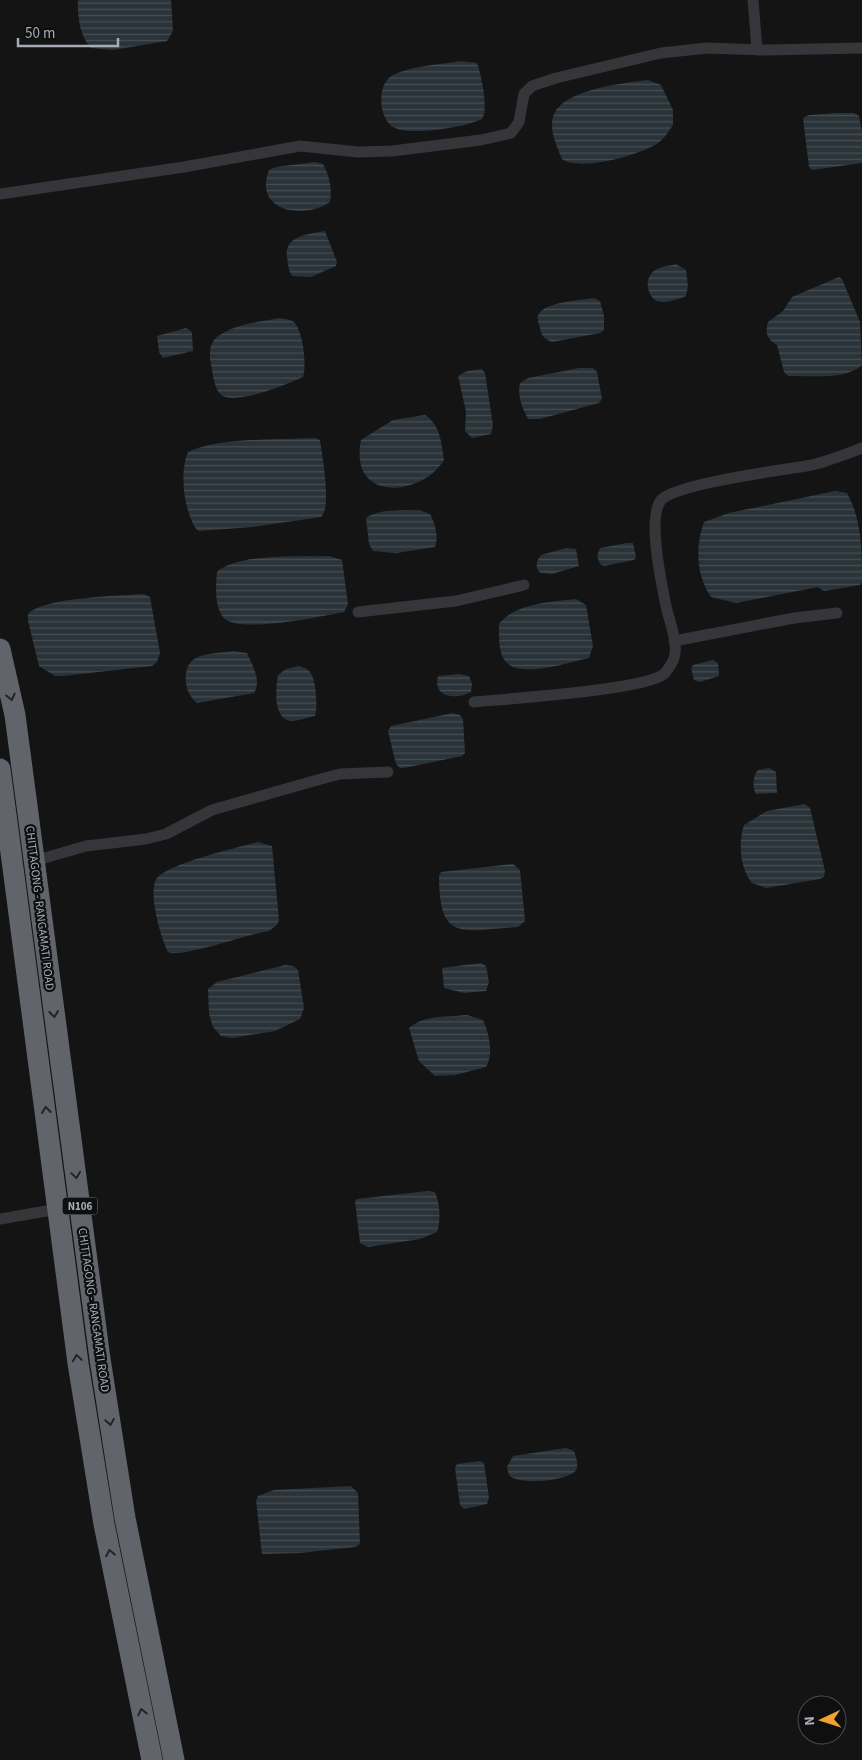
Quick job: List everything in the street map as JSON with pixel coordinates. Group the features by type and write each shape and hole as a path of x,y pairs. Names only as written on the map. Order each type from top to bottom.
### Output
{"highway":[{"name":"CHITTAGONG - RANGAMATI ROAD","path":"0,649 15,715 100,1359 125,1518 174,1760"},
{"name":"CHITTAGONG - RANGAMATI ROAD","path":"0,770 78,1363 104,1524 152,1760"}],"street":[{"path":"753,0 757,50"},
{"path":"0,194 184,167 300,146 358,152 392,151 481,140 511,133 519,122 524,94 532,86 556,78 661,53 707,48 757,50 862,48"},
{"path":"474,702 602,689 651,680 664,674 675,658 674,641 654,523 656,508 660,501 668,495 707,484 813,465 862,448"},
{"path":"358,612 456,601 524,585"},
{"path":"674,641 794,618 837,613"},
{"path":"34,861 86,846 146,839 166,834 212,810 340,774 388,772"},
{"path":"0,1219 58,1209"}],"shaded area":[{"path":"78,0 171,0 173,31 167,41 113,50 91,48 84,38 80,26"},
{"path":"461,61 477,63 485,100 482,119 452,127 426,131 403,130 389,124 382,110 381,102 384,86 393,75 409,69"},
{"path":"648,80 661,85 673,110 673,125 660,141 650,148 625,157 595,163 570,163 562,159 552,125 554,114 560,105 582,93 596,89"},
{"path":"854,113 859,116 862,132 862,163 812,170 809,167 803,118 809,115"},
{"path":"315,162 323,164 327,173 331,187 330,202 319,208 295,211 274,203 268,195 266,184 269,170 276,167"},
{"path":"325,231 337,262 336,266 311,277 292,276 287,257 289,244 298,237"},
{"path":"676,264 686,270 688,286 686,296 666,302 655,300 649,293 648,288 650,275 659,268"},
{"path":"839,277 842,279 860,322 862,365 855,370 837,375 788,376 784,372 777,345 768,336 768,322 783,311 792,297"},
{"path":"594,298 600,301 604,316 604,330 600,333 552,342 543,336 538,319 541,311 563,302"},
{"path":"279,318 294,322 300,333 304,357 303,377 274,389 248,396 236,398 220,394 215,384 210,361 210,350 214,340 223,333 239,326"},
{"path":"186,328 192,332 193,351 163,358 159,352 157,336"},
{"path":"579,368 593,368 597,372 602,399 599,403 540,419 528,419 520,397 520,383 528,378"},
{"path":"482,369 485,373 493,425 491,434 472,438 465,431 466,412 458,376 467,371"},
{"path":"425,415 437,429 444,460 434,472 420,481 390,488 376,484 366,475 360,461 361,440 393,420"},
{"path":"315,438 320,440 326,492 326,503 321,517 252,527 199,531 196,529 188,512 184,491 184,470 188,452 201,447 233,442"},
{"path":"835,491 847,493 856,514 861,547 862,582 860,585 824,591 818,587 736,603 711,597 702,579 698,560 699,541 704,522 729,513"},
{"path":"419,510 430,514 432,518 436,535 435,547 396,553 373,551 369,544 366,518 384,511"},
{"path":"633,543 636,557 634,560 604,566 600,564 597,556 600,548"},
{"path":"566,548 576,549 579,566 552,574 540,573 537,564 541,555"},
{"path":"329,556 342,560 348,604 344,612 280,623 244,624 231,622 223,617 220,612 216,595 217,572 226,566 270,557"},
{"path":"144,594 150,597 160,653 157,662 152,666 55,676 39,666 28,614 37,608 49,604 82,598"},
{"path":"576,599 586,605 593,646 589,658 558,666 533,669 513,667 506,662 500,649 499,624 506,617 534,605"},
{"path":"233,651 247,653 257,678 254,693 197,703 190,694 186,683 186,673 189,665 199,656"},
{"path":"713,660 718,663 719,676 700,682 694,680 691,668 693,665"},
{"path":"299,666 310,672 314,681 316,712 315,716 292,721 281,715 278,709 277,681 278,675 286,669"},
{"path":"459,674 469,676 472,684 471,692 459,696 442,693 437,683 438,676"},
{"path":"453,713 460,715 463,719 465,753 462,756 404,768 400,768 396,764 388,731 391,726"},
{"path":"769,768 776,772 777,793 756,794 754,778 756,772"},
{"path":"805,804 810,808 825,871 824,877 766,888 752,883 745,870 741,855 741,839 744,825 767,811"},
{"path":"258,842 272,846 279,920 277,925 269,931 201,949 176,953 168,952 159,926 154,903 154,884 157,878 164,872 189,862"},
{"path":"513,864 520,870 525,921 518,927 482,930 458,928 449,923 440,898 439,876 441,872"},
{"path":"481,963 486,966 489,982 486,991 464,993 444,988 442,968"},
{"path":"285,965 293,966 298,970 304,1008 300,1019 275,1031 232,1038 221,1036 213,1027 209,1014 208,989 217,982"},
{"path":"467,1015 483,1020 485,1025 489,1037 490,1050 486,1067 455,1075 435,1076 419,1061 409,1028 429,1019"},
{"path":"428,1191 435,1192 438,1202 437,1232 420,1239 368,1247 360,1243 355,1201 357,1199"},
{"path":"566,1448 574,1451 577,1460 576,1470 572,1474 543,1481 522,1480 509,1475 507,1467 513,1456"},
{"path":"480,1461 484,1463 489,1498 487,1504 464,1509 460,1505 455,1468 457,1464"},
{"path":"351,1486 358,1493 360,1544 355,1547 300,1553 262,1554 256,1500 258,1496 274,1490"}]}
